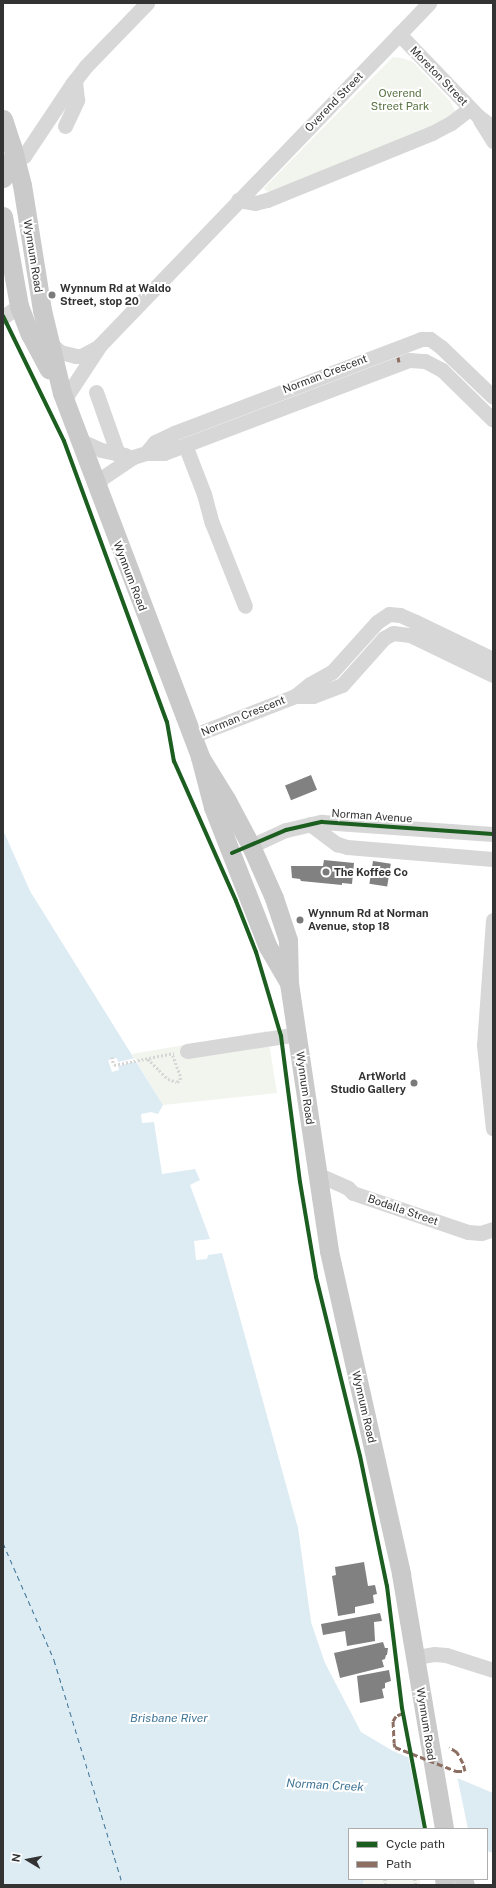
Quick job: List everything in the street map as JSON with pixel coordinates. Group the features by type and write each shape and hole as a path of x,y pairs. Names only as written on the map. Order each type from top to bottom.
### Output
{"main road":[{"name":"Wynnum Road","path":"3,120 16,160 22,185 34,270 49,342 63,397 200,757 212,802 268,947 289,983"},
{"path":"3,178 7,163 16,160"},
{"name":"Wynnum Road","path":"3,216 5,242 20,306 30,334 63,397"},
{"path":"20,306 28,298 34,270"},
{"name":"Wynnum Road","path":"200,757 222,792 251,846 285,928 289,950 289,983 298,1034 329,1251 401,1574 444,1828"},
{"name":"Norman Avenue","path":"232,853 251,846"}],"street":[{"path":"16,160 24,156 75,80 146,3"},
{"name":"Overend Street","path":"63,397 100,345 429,3"},
{"name":"Moreton Street","path":"399,34 474,112 493,140"},
{"path":"65,126 77,100 75,80"},
{"path":"238,200 255,203 266,200 432,133 474,112"},
{"name":"Moreton Street","path":"474,112 493,126"},
{"path":"3,317 20,306"},
{"name":"Norman Crescent","path":"96,486 102,478 139,455 155,442 174,433 421,339 430,339 441,347 493,397"},
{"name":"Overend Street","path":"49,342 60,352 76,356 81,356 100,345"},
{"name":"Norman Crescent","path":"79,440 101,450 118,454 160,454 408,360 427,362 442,370 493,420"},
{"path":"96,392 118,454"},
{"path":"185,445 204,494 212,523 245,606"},
{"name":"Norman Crescent","path":"192,736 295,696 310,684 332,672 377,622 389,614 396,614 410,619 493,659"},
{"name":"Norman Crescent","path":"295,696 313,696 342,685 384,638 393,634 410,635 493,675"},
{"name":"Norman Avenue","path":"251,846 286,830 310,824 336,822 493,834"},
{"name":"Norman Avenue","path":"310,824 337,844 347,847 493,859"},
{"path":"493,920 484,1045 493,1129"},
{"path":"187,1051 298,1034"},
{"name":"Bodalla Street","path":"317,1174 348,1188 353,1193 468,1232 481,1233 493,1229"},
{"path":"416,1657 434,1654 446,1655 493,1670"}],"path":[{"path":"148,1059 168,1079 177,1082 180,1080 180,1076 172,1054"},
{"path":"112,1057 114,1065 160,1056"}],"green space":[{"name":"Overend Street Park","path":"393,57 402,58 413,62 450,101 455,110 453,116 445,121 270,192 266,191 264,188"},
{"path":"267,1031 277,1093 163,1105 132,1054"},
{"path":"364,1880 420,1880 420,1885 364,1885"}],"water":[{"name":"Brisbane River","path":"3,830 30,891 163,1105 158,1114 151,1112 141,1114 142,1123 154,1122 162,1174 195,1169 200,1180 190,1185 210,1239 194,1241 196,1260 207,1259 208,1255 222,1253 298,1528 311,1622 325,1663 361,1732 393,1751 493,1793 493,1853 488,1851 488,1828 348,1828 348,1880 364,1880 363,1885 3,1885"}],"pier":[{"path":"117,1058 118,1062 135,1058 137,1061 118,1066 119,1070 112,1072 108,1060"},
{"path":"408,1755 457,1776 468,1828 423,1828"}],"building":[{"path":"311,775 317,790 291,800 285,785"},
{"name":"The Koffee Co","path":"324,860 354,863 352,884 342,883 342,885 301,881 300,879 292,878 291,866 323,866"},
{"path":"373,861 391,864 387,887 369,884"},
{"path":"364,1562 368,1586 375,1585 377,1594 373,1595 374,1603 355,1607 355,1613 338,1616 332,1576 336,1575 335,1567"},
{"path":"380,1613 382,1621 374,1622 375,1641 347,1646 345,1631 323,1635 321,1624"},
{"path":"383,1642 385,1648 388,1648 385,1659 382,1660 384,1667 340,1678 334,1653"},
{"path":"389,1670 391,1681 385,1683 385,1688 382,1689 384,1698 360,1703 357,1676"}],"ferry route":[{"path":"3,1543 54,1660 123,1885"}],"marked path":[{"path":"398,357 399,362"},
{"path":"403,1713 396,1716 393,1721 395,1747 456,1771 465,1771 463,1763 457,1752 449,1747"}],"cycle path":[{"path":"3,316 64,441 167,722 174,761 236,901 256,952 281,1036 300,1182 316,1277 360,1456 387,1586 402,1708 425,1828"},
{"path":"232,853 286,830 322,822 493,834"}],"place":[{"name":"Wynnum Rd at Waldo Street, stop 20","path":"52,295"},
{"name":"The Koffee Co","path":"326,872"},
{"name":"Wynnum Rd at Norman Avenue, stop 18","path":"300,920"},
{"name":"ArtWorld Studio Gallery","path":"414,1083"}],"water label":[{"name":"Norman Creek","path":"325,1786"}]}
